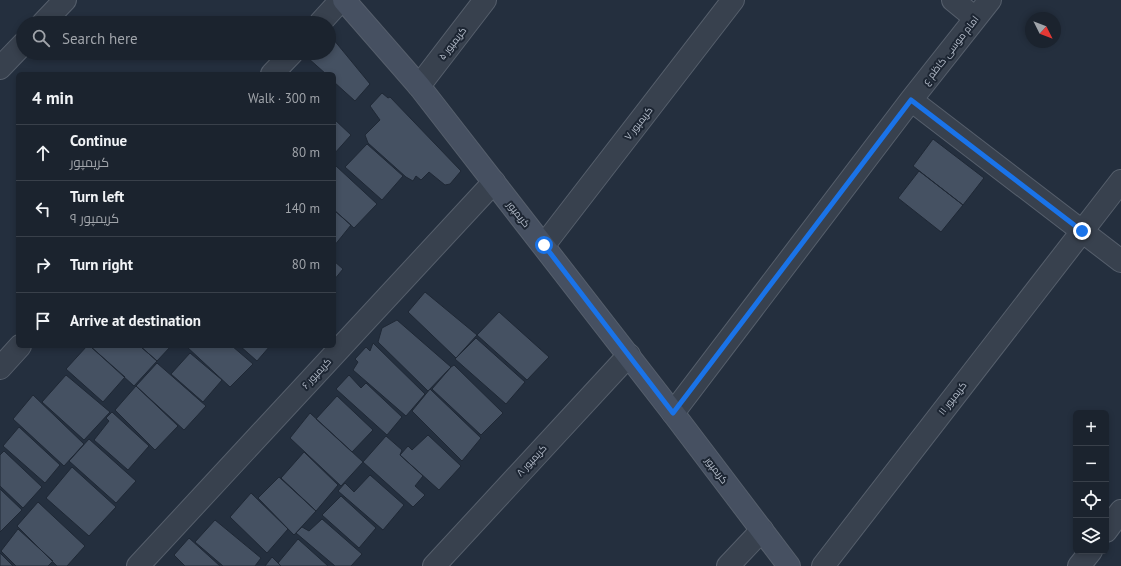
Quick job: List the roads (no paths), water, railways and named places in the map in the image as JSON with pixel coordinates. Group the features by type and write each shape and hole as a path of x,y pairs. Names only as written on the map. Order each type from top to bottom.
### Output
{"street":[{"path":"50,16 65,0"},
{"path":"326,16 341,0"},
{"name":"کریمپور","path":"344,0 419,86 629,355 789,566"},
{"name":"کریمپور ۵","path":"419,86 485,0"},
{"name":"کریمپور ۷","path":"544,245 733,0"},
{"path":"953,0 975,18"},
{"name":"امام موسی کاظم ع","path":"673,413 911,100 990,0"},
{"path":"0,68 16,51"},
{"path":"274,72 285,60"},
{"path":"911,100 1121,261"},
{"name":"کریمپور ۱۱","path":"823,566 1121,180"},
{"name":"کریمپور ۶","path":"138,566 494,182"},
{"path":"0,368 18,348"},
{"name":"کریمپور ۸","path":"434,566 629,355"},
{"path":"1109,527 1121,511"},
{"path":"728,566 762,530"},
{"path":"1079,566 1089,554"}]}
